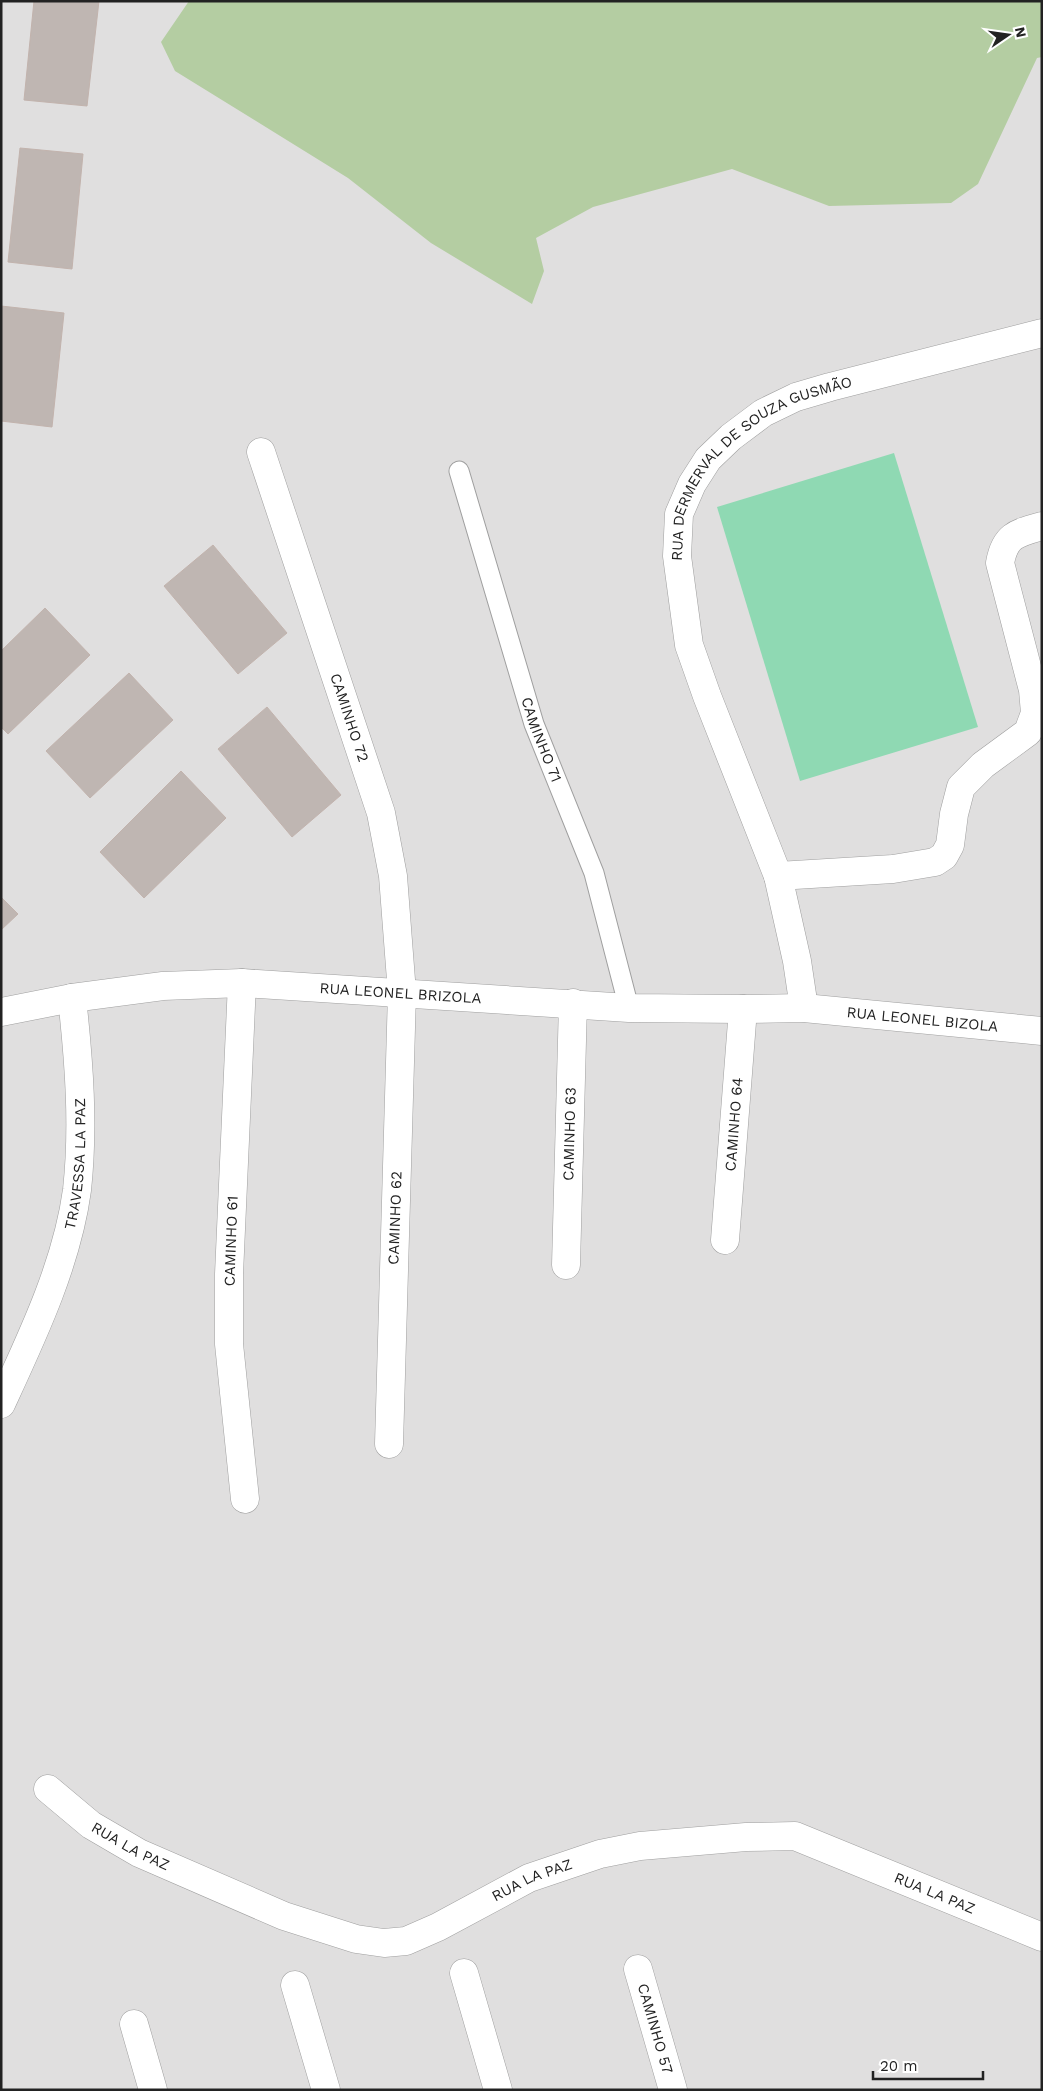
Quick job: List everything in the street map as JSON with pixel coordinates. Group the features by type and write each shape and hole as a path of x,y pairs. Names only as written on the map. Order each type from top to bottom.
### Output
{"street":[{"name":"RUA DERMERVAL DE SOUZA GUSMÃO","path":"804,1008 797,962 778,876 707,696 689,645 677,556 679,514 692,484 708,459 731,437 763,413 796,397 903,367 1042,333"},
{"name":"CAMINHO 72","path":"261,452 382,813 393,876 402,993"},
{"path":"778,876 893,869 935,862 944,856 950,845 954,814 961,787 983,765 1028,732 1035,713 1033,690 1000,563 1002,549 1008,540 1020,532 1042,526"},
{"name":"RUA LEONEL BRIZOLA","path":"1,1012 72,998 163,986 242,983 629,1008 743,1010 804,1008"},
{"name":"CAMINHO 61","path":"242,983 229,1274 229,1344 244,1500"},
{"name":"CAMINHO 62","path":"389,1444 402,993"},
{"name":"TRAVESSA LA PAZ","path":"1,1404 38,1326 68,1236 76,1191 81,1127 79,1061 72,998"},
{"name":"CAMINHO 63","path":"566,1265 573,1003"},
{"name":"RUA LEONEL BIZOLA","path":"804,1008 1042,1031"},
{"name":"CAMINHO 64","path":"725,1240 743,1010"},
{"name":"RUA LA PAZ","path":"48,1789 91,1825 140,1853 284,1916 356,1939 384,1943 406,1941 438,1927 529,1878 600,1854 648,1845 746,1836 795,1836 1042,1937"},
{"name":"CAMINHO 57","path":"638,1969 673,2090"},
{"path":"464,1973 498,2090"},
{"path":"295,1985 326,2090"},
{"path":"134,2024 153,2090"}],"lane":[{"name":"CAMINHO 71","path":"459,471 534,724 594,873 629,1008"}],"shaded area":[{"path":"1,1 1042,1 1042,2090 1,2090"}],"green space":[{"path":"189,1 1042,1 1042,57 1037,58 978,184 951,203 829,206 732,169 593,207 536,238 544,271 532,304 431,243 348,178 175,71 161,42"},
{"path":"894,453 978,727 800,781 717,507"}],"building":[{"path":"34,1 99,1 87,106 24,100"},
{"path":"20,148 83,154 72,269 8,262"},
{"path":"1,306 64,313 52,427 1,421"},
{"path":"213,545 287,633 238,674 164,586"},
{"path":"45,608 90,655 8,734 1,727 1,651"},
{"path":"129,673 173,720 90,798 46,751"},
{"path":"267,707 341,795 292,837 218,749"},
{"path":"181,771 226,818 144,898 100,852"},
{"path":"1,897 18,914 1,930"}]}
